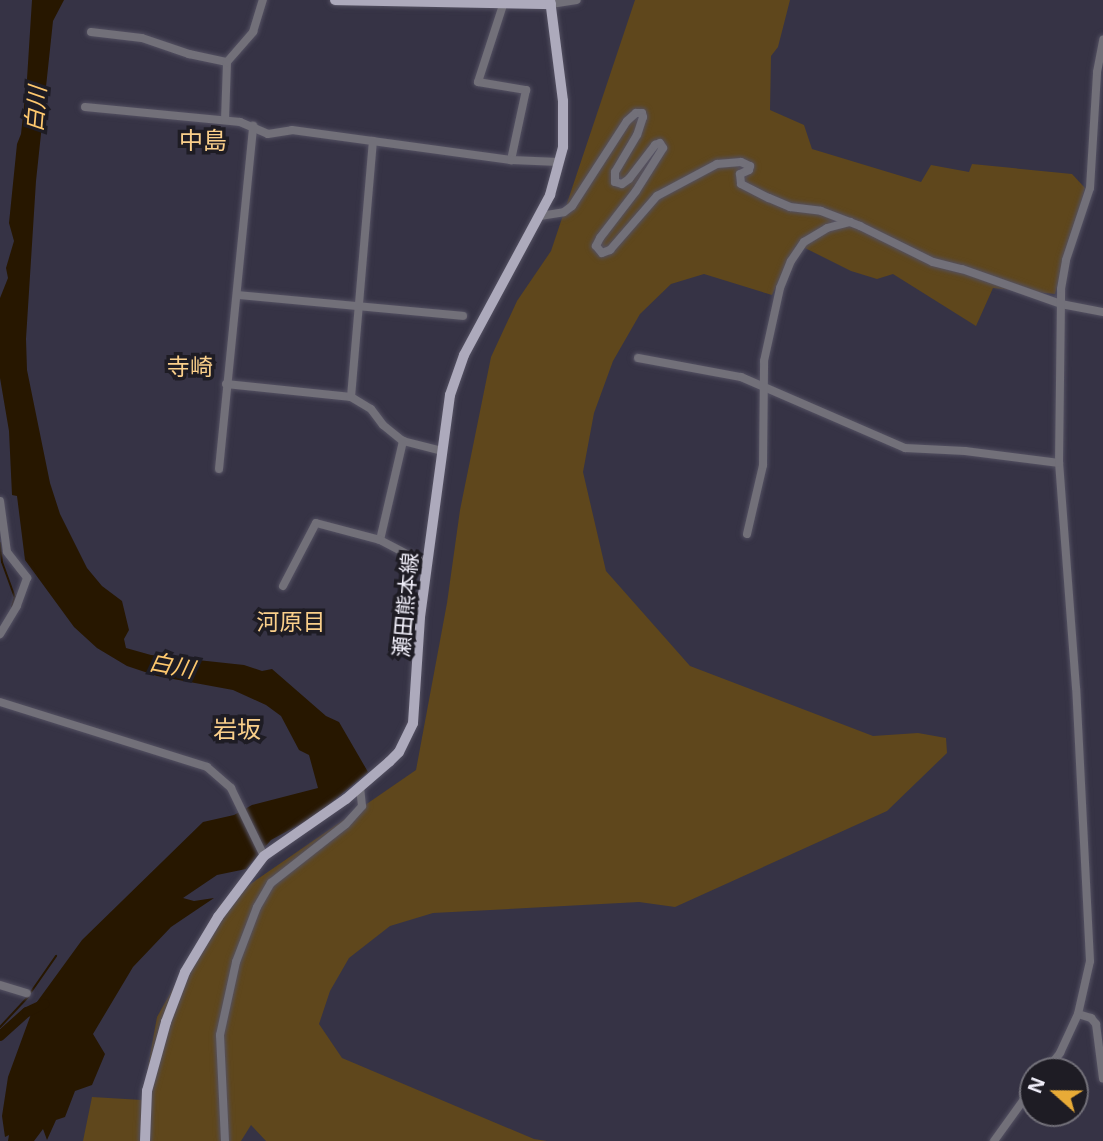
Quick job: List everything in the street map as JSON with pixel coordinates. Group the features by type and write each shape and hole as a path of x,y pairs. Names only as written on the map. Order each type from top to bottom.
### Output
{"main road":[{"path":"335,0 503,5 551,2"},
{"name":"瀬田熊本線","path":"145,1141 147,1091 177,991 218,917 263,854 360,787 399,752 413,723 426,564 456,372 540,216 559,162 563,101 551,2"}],"street":[{"path":"225,120 227,62 253,32 263,0"},
{"path":"551,2 577,0"},
{"path":"503,5 478,82 526,90 512,160"},
{"path":"91,32 142,38 189,54 227,62"},
{"path":"1057,1057 1078,1014 1090,961 1081,835 1076,688 1059,463 1061,304 1066,260 1090,188 1097,72 1103,40"},
{"path":"85,107 225,120 253,126 268,134 292,130 512,160 559,162"},
{"path":"540,216 564,212 572,206 627,121 636,113 642,113 637,135 615,172 615,182 622,184 629,179 654,145 660,144 663,148 636,191 600,238 596,246 602,253 610,250 656,196 725,162 750,166 749,170 740,174 741,184 769,198 790,206 821,211 850,222 933,262 962,269 1061,304 1103,312"},
{"path":"219,469 253,126"},
{"path":"351,397 373,141"},
{"path":"747,534 763,466 763,385 770,322 791,261 812,235 850,222"},
{"path":"238,295 463,316"},
{"path":"638,358 718,371 763,385 905,448 965,451 1059,463"},
{"path":"226,384 351,397 374,413 383,425 403,441 442,451"},
{"path":"380,540 403,441"},
{"path":"0,501 7,552 27,578 17,606 0,634"},
{"path":"283,586 316,523 380,540 426,564"},
{"path":"0,702 207,767 231,788 263,854"},
{"path":"225,1141 220,1035 240,951 257,907 271,883 346,824 362,806 360,787"},
{"path":"0,985 27,993"},
{"path":"1078,1014 1091,1018 1097,1024 1103,1079"},
{"path":"994,1141 1019,1106"}],"shaded area":[{"path":"635,0 790,0 778,47 771,56 770,110 804,125 812,149 921,182 931,165 969,172 972,164 1072,174 1085,188 1055,294 993,288 976,326 893,274 877,279 851,271 797,244 772,295 704,274 671,284 640,314 613,361 594,413 583,472 606,571 690,666 873,736 918,733 946,738 947,753 887,811 675,907 639,902 433,913 390,926 349,958 330,991 319,1024 342,1058 534,1139 547,1141 266,1141 251,1125 241,1141 83,1141 92,1097 142,1100 157,1017 220,905 416,770 447,603 460,510 491,357 517,301 551,251"}],"water":[{"name":"白川","path":"32,0 64,0 53,21 36,181 26,339 27,370 50,483 60,514 87,568 102,586 122,601 129,630 124,639 126,648 151,655 244,665 262,671 272,669 326,716 339,722 368,772 315,816 271,840 246,869 217,875 183,898 194,901 214,898 171,927 133,967 93,1034 105,1054 92,1085 75,1091 65,1117 56,1120 47,1140 43,1129 34,1141 8,1141 9,1135 5,1137 2,1116 8,1077 34,1006 82,940 203,822 234,815 252,805 318,788 309,755 299,750 281,716 266,705 233,690 157,676 127,666 97,648 74,627 25,560 17,496 12,495 9,431 0,378 0,298 8,278 6,268 14,241 9,223 27,79"}],"waterway":[{"path":"0,543 2,562 15,597 12,607"},
{"path":"31,992 56,956"},
{"path":"0,1027 28,997"},
{"path":"0,1036 27,1012 44,1004"}],"district":[{"name":"中島","path":"203,140"},
{"name":"寺崎","path":"190,366"},
{"name":"河原目","path":"291,621"},
{"name":"岩坂","path":"237,729"}]}
